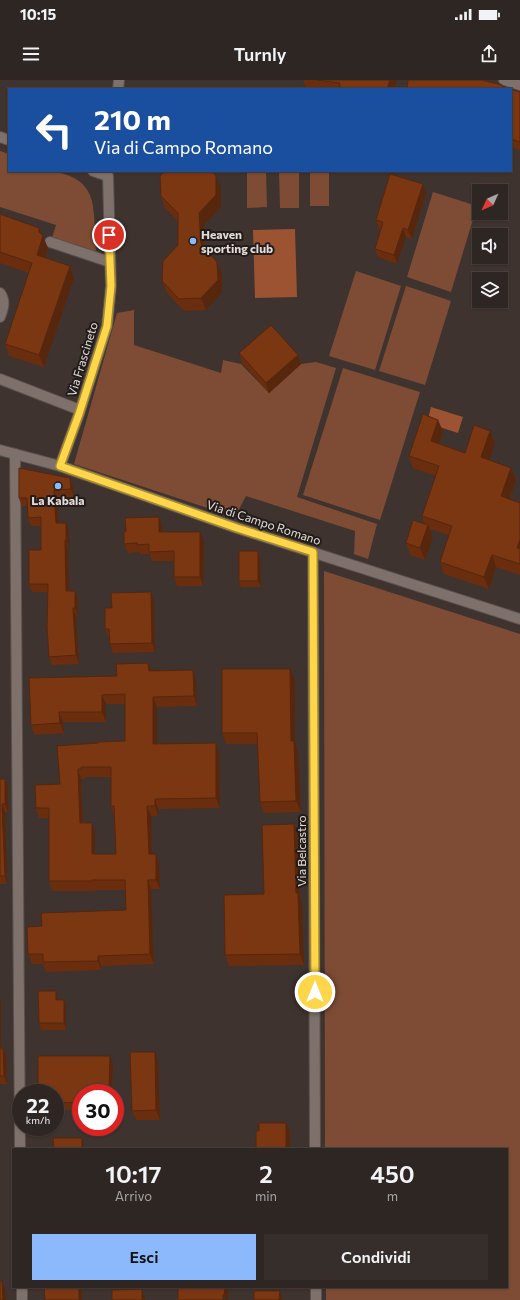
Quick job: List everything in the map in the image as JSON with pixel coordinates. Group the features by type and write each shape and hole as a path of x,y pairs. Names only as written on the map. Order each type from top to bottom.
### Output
{"street":[{"path":"504,80 520,85"},
{"name":"Via Frascineto","path":"60,466 107,326 111,286 108,174 98,172"},
{"path":"50,242 110,262"},
{"path":"0,293 3,296 4,305 0,317"},
{"path":"0,380 80,410"},
{"name":"Via di Campo Romano","path":"0,450 60,466 237,528 520,619"},
{"path":"14,454 20,1148"},
{"name":"Via Belcastro","path":"313,552 315,1148"},
{"path":"22,1288 22,1300"},
{"path":"316,1288 316,1300"}],"shaded area":[{"path":"0,151 8,154 8,172 54,172 72,177 82,183 89,193 93,206 96,252 52,238 56,225 0,207"},
{"path":"247,172 266,172 267,207 247,208"},
{"path":"279,172 299,172 299,208 280,208"},
{"path":"310,172 329,172 329,206 310,206"},
{"path":"433,192 472,204 473,220 451,292 407,277"},
{"path":"295,229 297,297 255,298 253,230"},
{"path":"356,271 401,286 375,370 329,356"},
{"path":"406,286 451,301 425,385 379,371"},
{"path":"134,310 134,345 221,373 223,360 241,364 269,393 301,364 316,362 336,368 297,497 377,524 368,559 354,554 355,531 246,496 235,517 74,464 117,313"},
{"path":"343,368 420,392 380,520 303,495"},
{"path":"431,407 463,417 458,433 427,423"},
{"path":"324,571 520,634 520,1300 326,1300 326,1288 508,1288 508,1148 325,1148"}],"building":[{"path":"317,80 390,80 387,88 344,88 339,86 340,83"},
{"path":"408,80 482,80 502,85 507,88 407,88"},
{"path":"512,89 520,92 520,142 512,139"},
{"name":"Heaven sporting club","path":"164,172 213,172 216,176 216,195 199,213 201,244 217,262 218,280 201,298 179,299 162,281 163,261 178,245 178,213 161,196 160,176"},
{"path":"390,174 423,184 408,230 403,228 394,255 375,249 383,222 376,220"},
{"path":"0,214 39,228 39,232 43,236 37,255 70,266 39,355 5,344 32,263 0,252"},
{"path":"271,325 298,355 266,383 239,353"},
{"path":"423,414 438,420 431,441 465,453 474,425 490,431 481,457 511,468 501,496 520,503 520,539 517,548 520,549 520,564 492,555 484,577 440,562 452,526 422,516 439,466 409,456"},
{"path":"19,468 70,478 71,489 54,490 56,523 66,523 66,591 75,591 75,608 73,608 76,655 49,657 47,627 48,584 29,584 29,550 41,550 41,517 28,518 27,498 19,498"},
{"path":"159,517 159,532 200,532 200,577 174,577 174,551 149,552 149,544 124,544 124,532 126,531 125,518"},
{"path":"413,520 428,525 420,548 406,543"},
{"path":"239,551 258,551 258,581 239,581"},
{"path":"151,592 152,643 110,644 109,629 105,629 105,608 112,608 111,593"},
{"path":"148,663 149,671 193,670 194,696 153,697 153,744 216,743 216,798 155,799 155,806 147,806 149,854 156,854 156,880 148,880 150,954 98,956 98,961 43,962 43,954 28,954 27,927 42,926 41,913 126,910 125,880 49,881 49,808 36,808 35,785 60,784 57,746 125,741 125,694 102,695 102,712 59,712 60,723 31,725 29,678 117,676 116,664","holes":["81,767 111,767 111,806 114,806 116,854 92,854 92,823 80,823 78,769 81,769"]},
{"path":"222,669 290,669 291,741 294,741 296,801 260,802 257,733 222,733"},
{"path":"0,779 5,779 5,804 2,804 5,876 0,876"},
{"path":"294,824 300,954 225,955 224,895 264,894 262,825"},
{"path":"38,991 56,991 56,1000 64,1000 64,1023 39,1023"},
{"path":"0,1048 3,1048 4,1076 0,1076"},
{"path":"130,1052 155,1052 156,1110 132,1111"},
{"path":"38,1056 110,1056 109,1084 72,1084 72,1102 64,1103 64,1084 38,1084"},
{"path":"259,1123 286,1123 286,1148 256,1148 256,1131 259,1131"},
{"path":"53,1138 82,1138 82,1148 54,1148"},
{"path":"0,1281 2,1281 3,1300 0,1300"},
{"path":"44,1288 79,1288 79,1300 45,1300"},
{"path":"178,1288 225,1288 223,1300 178,1300"},
{"path":"142,1289 142,1300 112,1300 112,1290"},
{"path":"254,1291 280,1291 279,1300 254,1300"}],"place":[{"name":"Heaven sporting club","path":"193,241"},
{"name":"La Kabala","path":"58,486"}],"route":[{"path":"109,235 111,286 107,326 79,414 60,466 237,528 313,552 315,992"}]}
